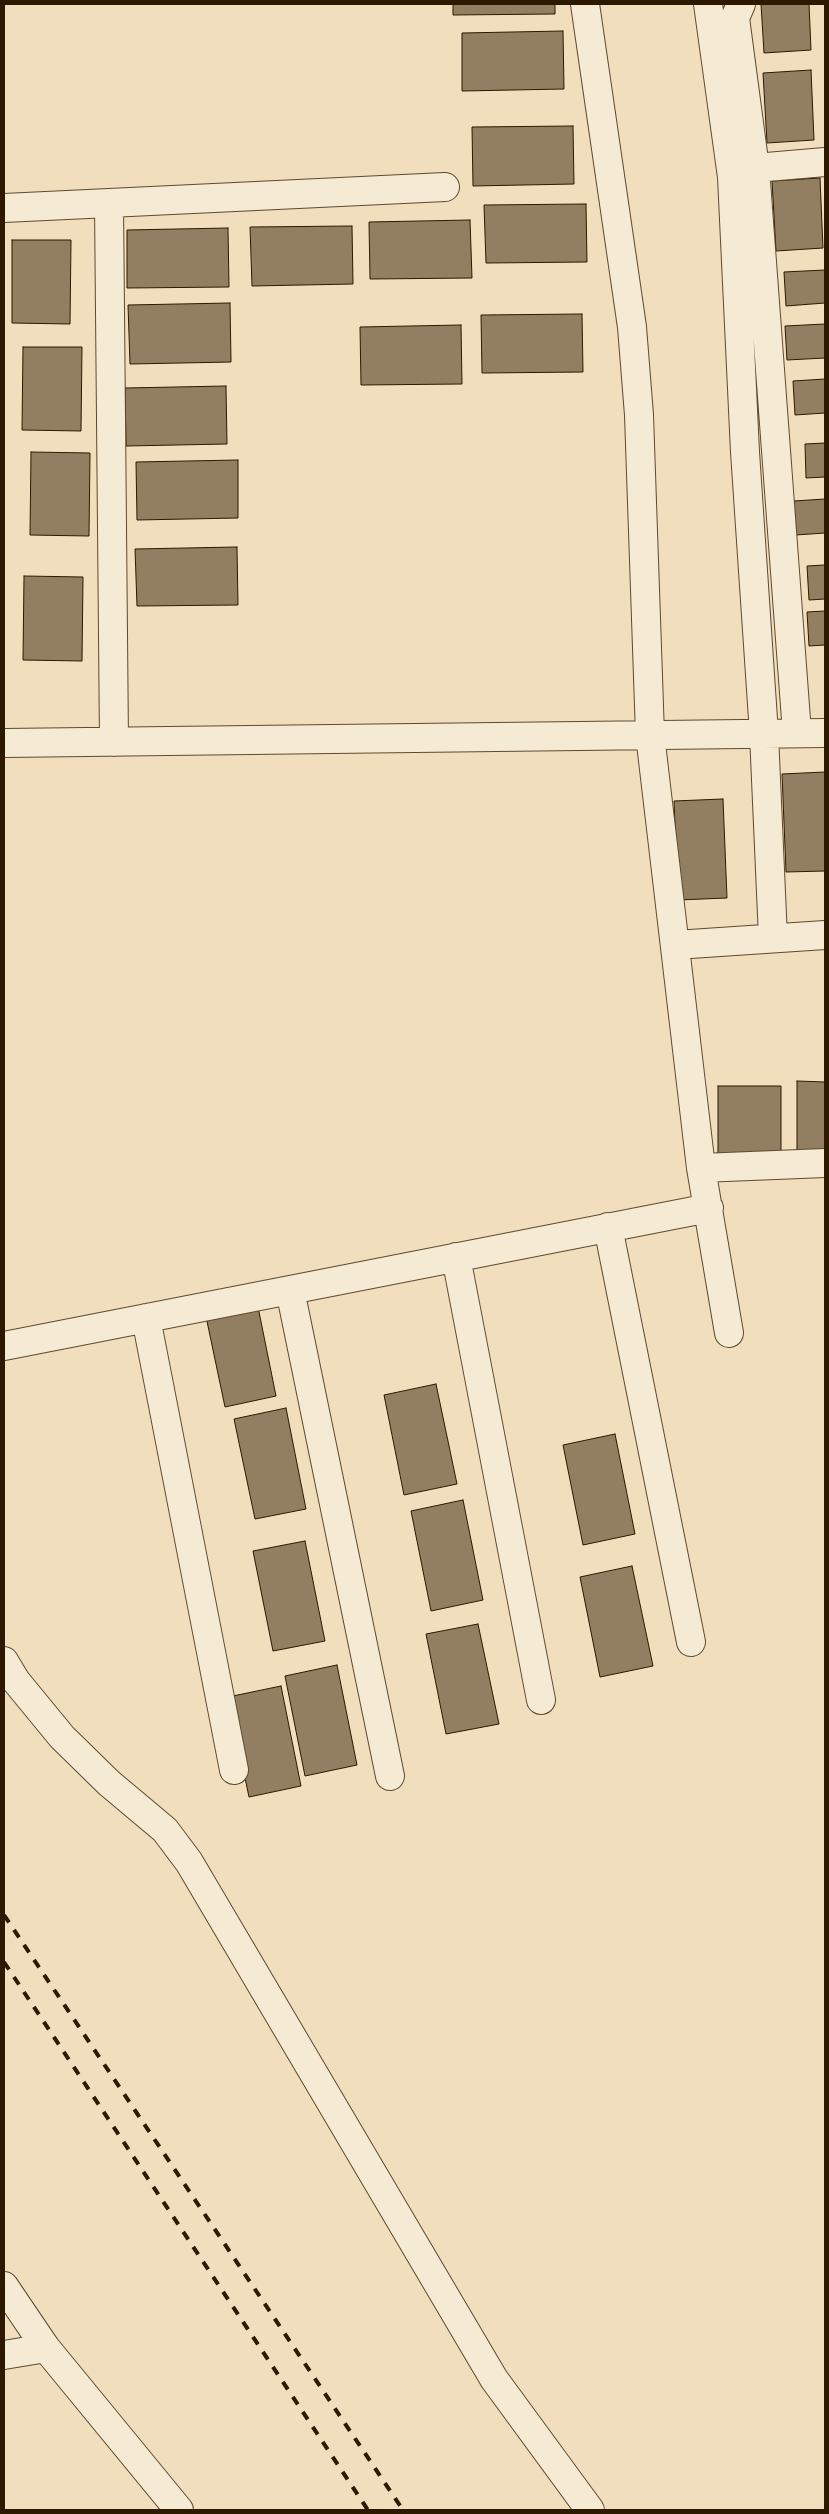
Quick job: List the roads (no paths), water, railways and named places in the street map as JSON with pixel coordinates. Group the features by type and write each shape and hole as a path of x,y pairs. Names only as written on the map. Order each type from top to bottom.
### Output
{"street":[{"path":"585,4 632,327 639,415 650,735 701,1168 729,1333"},
{"path":"708,4 732,176 745,452 764,734 773,938"},
{"path":"741,4 736,18 755,168 797,733"},
{"path":"755,168 825,162"},
{"path":"4,208 445,187"},
{"path":"109,203 114,742"},
{"path":"4,743 825,733"},
{"path":"675,945 825,935"},
{"path":"701,1168 825,1163"},
{"path":"4,1346 709,1208"},
{"path":"608,1227 692,1642"},
{"path":"456,1257 541,1700"},
{"path":"290,1290 390,1776"},
{"path":"146,1318 234,1770"},
{"path":"4,1661 16,1681 62,1737 109,1783 164,1830 189,1862 494,2379 590,2510"},
{"path":"4,2286 46,2348 179,2510"},
{"path":"4,2355 46,2348"}],"railway":[{"path":"4,1915 403,2510"},
{"path":"4,1962 368,2510"}]}
